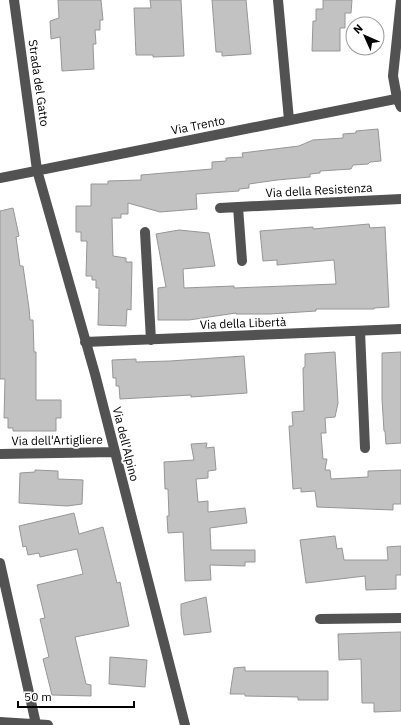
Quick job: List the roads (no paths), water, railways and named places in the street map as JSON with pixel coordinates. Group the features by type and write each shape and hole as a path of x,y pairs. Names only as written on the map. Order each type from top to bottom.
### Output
{"street":[{"name":"Strada del Gatto","path":"14,0 37,170"},
{"path":"278,0 289,120"},
{"path":"400,101 393,76 401,0"},
{"name":"Via Trento","path":"0,178 289,120 400,101"},
{"name":"Via dell'Alpino","path":"37,170 52,219 115,452 185,725"},
{"name":"Via della Resistenza","path":"220,208 401,199"},
{"path":"238,207 242,261"},
{"path":"145,232 151,340"},
{"name":"Via della Libertà","path":"85,342 401,330"},
{"path":"360,331 366,448"},
{"name":"Via dell'Artigliere","path":"0,454 115,452"},
{"path":"0,563 36,724"},
{"path":"320,619 401,618"},
{"path":"0,722 48,725"}]}
